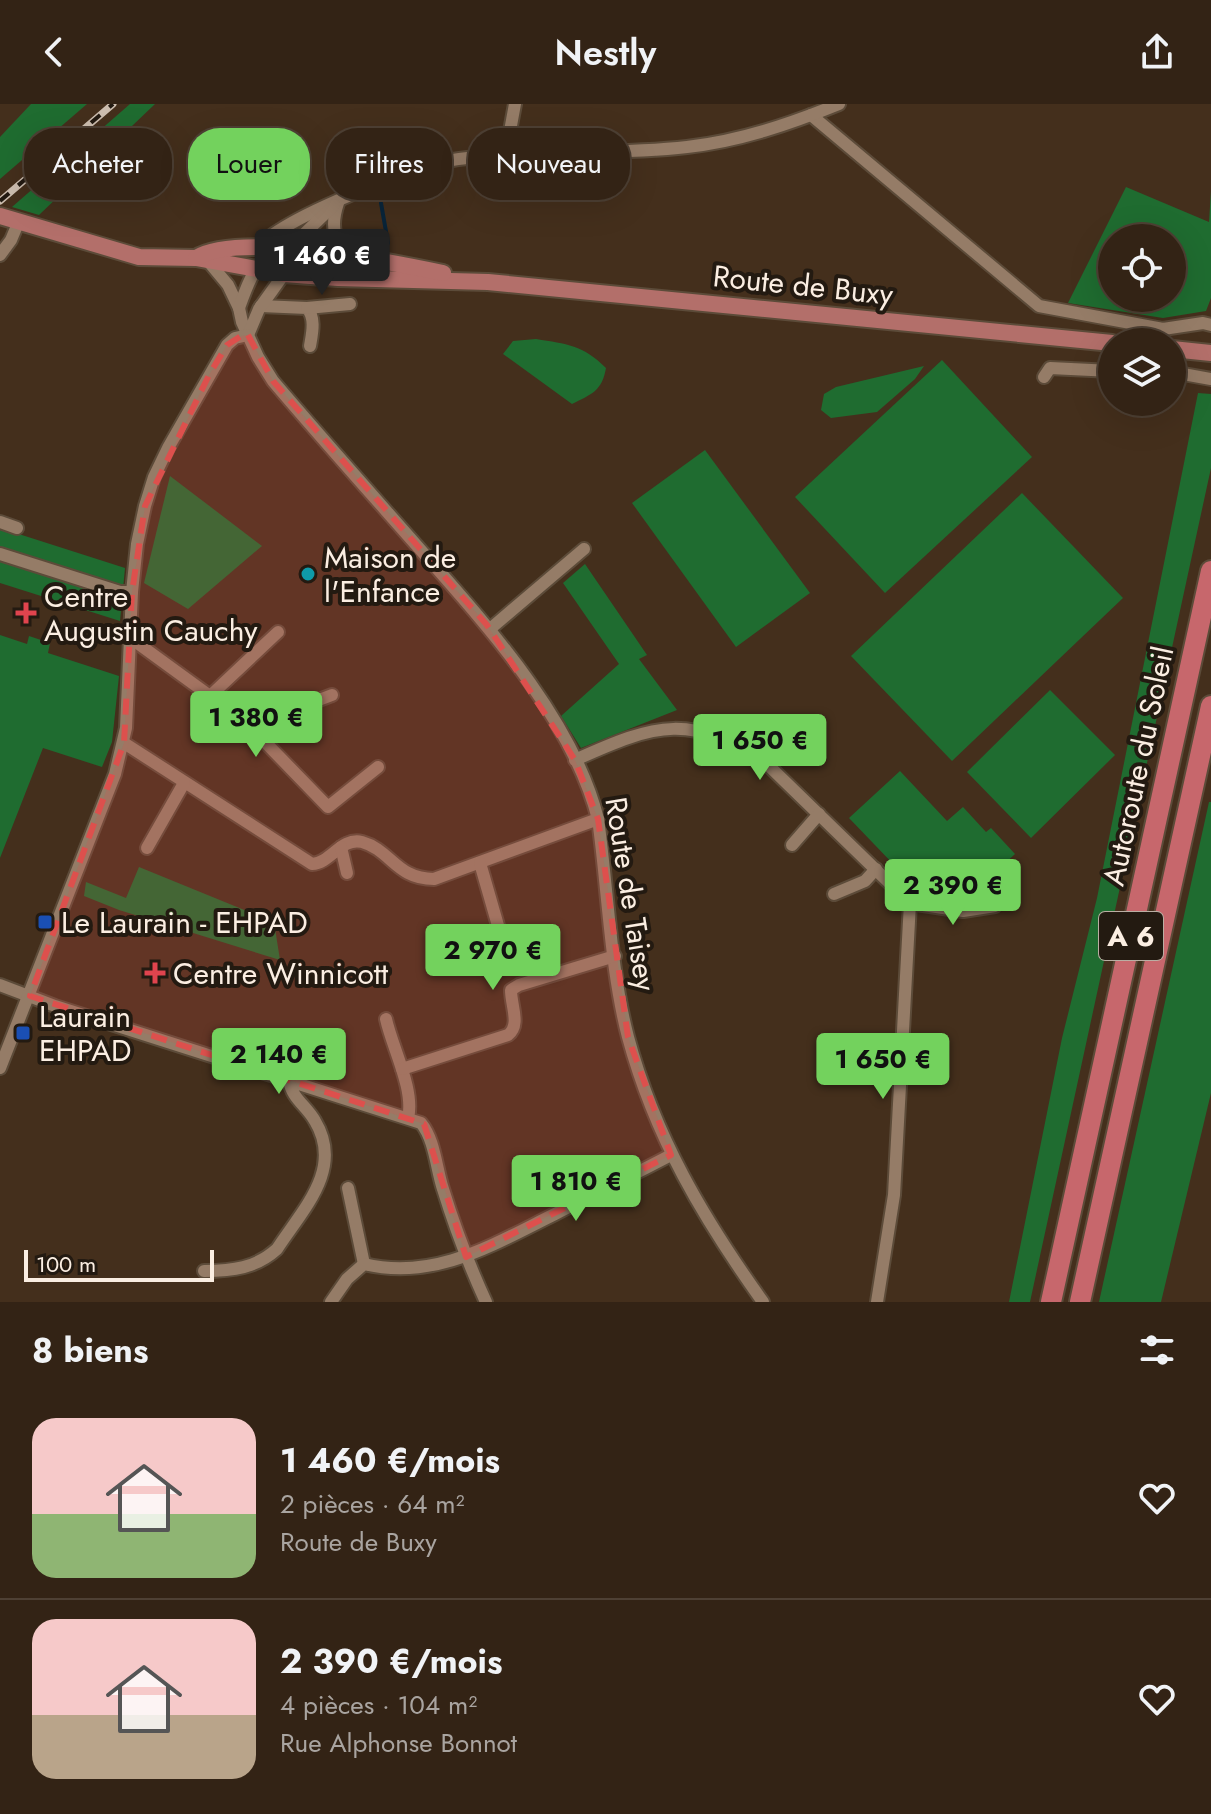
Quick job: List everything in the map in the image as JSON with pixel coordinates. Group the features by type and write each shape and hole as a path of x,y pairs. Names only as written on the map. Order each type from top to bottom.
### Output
{"highway":[{"name":"Autoroute du Soleil","path":"1051,1302 1211,571"},
{"name":"Autoroute du Soleil","path":"1080,1302 1211,706"}],"main road":[{"name":"Route de Buxy","path":"0,216 139,257 202,259 284,274 488,282 1098,342"},
{"name":"Route de Buxy","path":"202,259 207,251 288,248 488,282"},
{"path":"1186,350 1211,353"}],"street":[{"path":"511,128 515,104"},
{"path":"630,151 699,145 761,133 839,104"},
{"path":"817,110 1039,306 1163,329 1203,323 1211,325"},
{"path":"258,247 270,235 339,200"},
{"path":"239,308 256,268 272,252 288,248 339,200"},
{"path":"339,200 333,222 335,237 344,248 360,258"},
{"path":"0,255 19,221"},
{"path":"0,1068 115,774 124,743 137,544 154,477 227,345 235,338 248,335 261,306 284,274 288,248"},
{"name":"Route de Taisey","path":"202,259 223,277 239,308 248,335 273,381 490,629 548,710 575,760 591,793 598,819 628,1037 671,1155 715,1234 763,1302"},
{"path":"261,306 307,308 350,304"},
{"path":"307,308 313,326 310,346"},
{"path":"1044,377 1050,368 1098,370"},
{"path":"1186,375 1211,379"},
{"path":"0,522 17,528"},
{"path":"490,629 584,549"},
{"path":"0,554 120,592 132,592"},
{"path":"210,696 278,632"},
{"path":"129,637 210,696 264,741 328,807 378,767"},
{"path":"264,741 311,703 332,695"},
{"path":"575,760 657,728 702,732 749,752 769,766 910,903 963,911 995,906"},
{"path":"124,743 306,862 320,864 341,847 361,841 406,873 434,879 598,819"},
{"path":"147,848 184,783"},
{"path":"792,845 819,814"},
{"path":"341,847 347,873"},
{"path":"480,863 501,936"},
{"path":"834,894 865,881 876,869"},
{"path":"877,1302 894,1195 910,903"},
{"path":"402,1069 508,1035 515,1023 511,990 615,956"},
{"path":"0,985 421,1123 426,1128 466,1257 486,1302"},
{"path":"386,1019 402,1069 410,1110 408,1118"},
{"path":"204,1271 242,1269 267,1258 277,1249 323,1176 327,1157 318,1125 291,1091 289,1080"},
{"path":"364,1264 400,1270 466,1257 671,1155"},
{"path":"348,1188 364,1264"},
{"path":"331,1302 347,1279 364,1264"}],"highlighted area":[{"path":"248,335 273,381 487,625 575,760 598,819 628,1037 671,1155 466,1257 424,1124 30,996 124,743 132,592 145,506 209,375 227,345 241,336"}],"green space":[{"path":"31,104 87,104 59,128 24,128 24,158 0,179 0,137"},
{"path":"130,104 155,104 130,128 103,128"},
{"path":"1126,187 1209,222 1211,191 1211,298 1206,311 1163,318 1125,312 1186,312 1186,224 1108,224"},
{"path":"24,197 24,200 55,200 39,215 12,207"},
{"path":"1098,243 1098,308 1068,303"},
{"path":"536,339 574,347 598,360 606,368 599,387 572,404 503,354 513,341"},
{"path":"942,360 1032,457 885,593 795,497"},
{"path":"924,366 915,379 877,412 831,418 821,410 824,394 836,387"},
{"path":"1198,393 1211,394 1211,468 1030,1302 1009,1302 1062,1038 1097,898"},
{"path":"705,450 810,593 736,647 632,503"},
{"path":"170,476 262,546 188,609 144,583"},
{"path":"1022,493 1123,598 952,761 851,656"},
{"path":"0,528 125,568 120,621 0,583"},
{"path":"585,564 647,655 639,659 677,710 581,748 561,716 619,664 563,583"},
{"path":"0,635 27,644 29,636 50,643 48,653 119,676 112,742 102,767 43,748 0,858"},
{"path":"1050,690 1115,755 1031,838 967,772"},
{"path":"900,771 947,821 963,807 986,832 991,828 1015,854 964,901 941,876 918,897 893,872 897,868 849,818"},
{"path":"1209,802 1211,1093 1161,1302 1099,1302"},
{"path":"139,867 274,922 280,960 119,910 84,896 86,882 126,898"}],"waterway":[{"path":"381,203 388,243"}],"railway":[{"path":"0,201 113,104"}],"place":[{"name":"Maison de l'Enfance","path":"308,574"},
{"name":"Centre Augustin Cauchy","path":"26,613"},
{"name":"Le Laurain - EHPAD","path":"45,922"},
{"name":"Centre Winnicott","path":"155,973"},
{"name":"Laurain EHPAD","path":"23,1033"}]}
